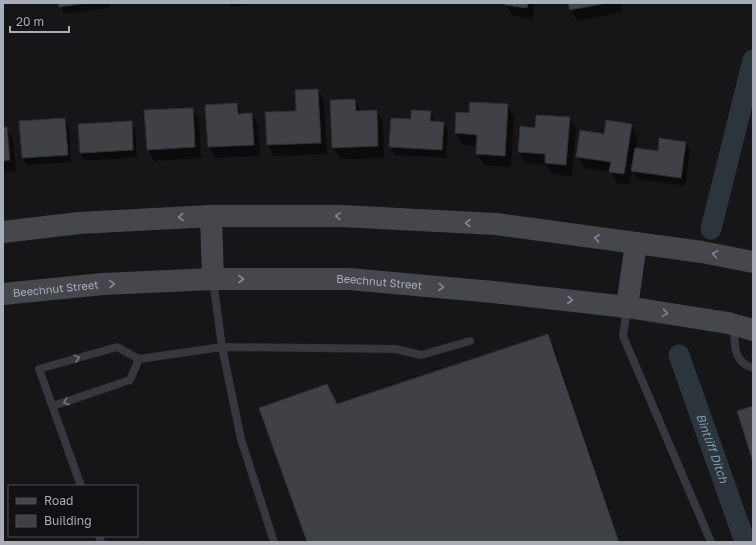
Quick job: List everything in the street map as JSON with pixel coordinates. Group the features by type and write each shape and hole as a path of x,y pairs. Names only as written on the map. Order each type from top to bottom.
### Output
{"main road":[{"path":"211,216 213,279"},
{"path":"3,232 79,223 211,216 341,216 496,224 702,252 753,262"},
{"path":"627,307 636,243"},
{"name":"Beechnut Street","path":"3,294 103,284 213,279 349,279 493,292 627,307 743,327"}],"lane":[{"path":"213,279 222,347 241,439 274,542"},
{"path":"627,307 623,336 711,542"},
{"path":"743,327 737,357 746,366 753,368"},
{"path":"81,485 39,369 117,347 140,359 222,347 394,349 421,355 470,341"},
{"path":"53,406 130,380 140,359"}],"building":[{"path":"58,3 87,3 59,7"},
{"path":"505,3 528,3 527,8 505,5"},
{"path":"568,3 607,3 570,10"},
{"path":"318,89 321,143 267,145 265,112 296,111 295,90"},
{"path":"355,99 356,111 377,110 378,146 332,148 330,100"},
{"path":"470,102 508,104 505,156 476,154 477,135 455,133 456,112 469,113"},
{"path":"237,103 238,114 252,113 254,145 208,147 205,105"},
{"path":"193,108 195,147 147,150 144,110"},
{"path":"411,110 431,111 430,121 444,122 442,150 389,147 391,118 411,119"},
{"path":"536,115 570,117 566,165 545,163 545,154 518,152 520,126 535,128"},
{"path":"65,118 68,155 22,158 19,121"},
{"path":"606,120 632,124 624,174 609,172 611,162 576,157 580,130 604,134"},
{"path":"132,121 133,150 80,153 78,124"},
{"path":"3,127 7,127 10,160 3,161"},
{"path":"659,138 686,142 681,178 631,171 635,148 658,151"},
{"path":"548,334 619,542 307,542 259,408 327,384 337,404"},
{"path":"753,406 753,462 737,411"}],"waterway":[{"name":"Bintliff Ditch","path":"711,229 753,60"},
{"name":"Bintliff Ditch","path":"679,355 745,542"}]}
